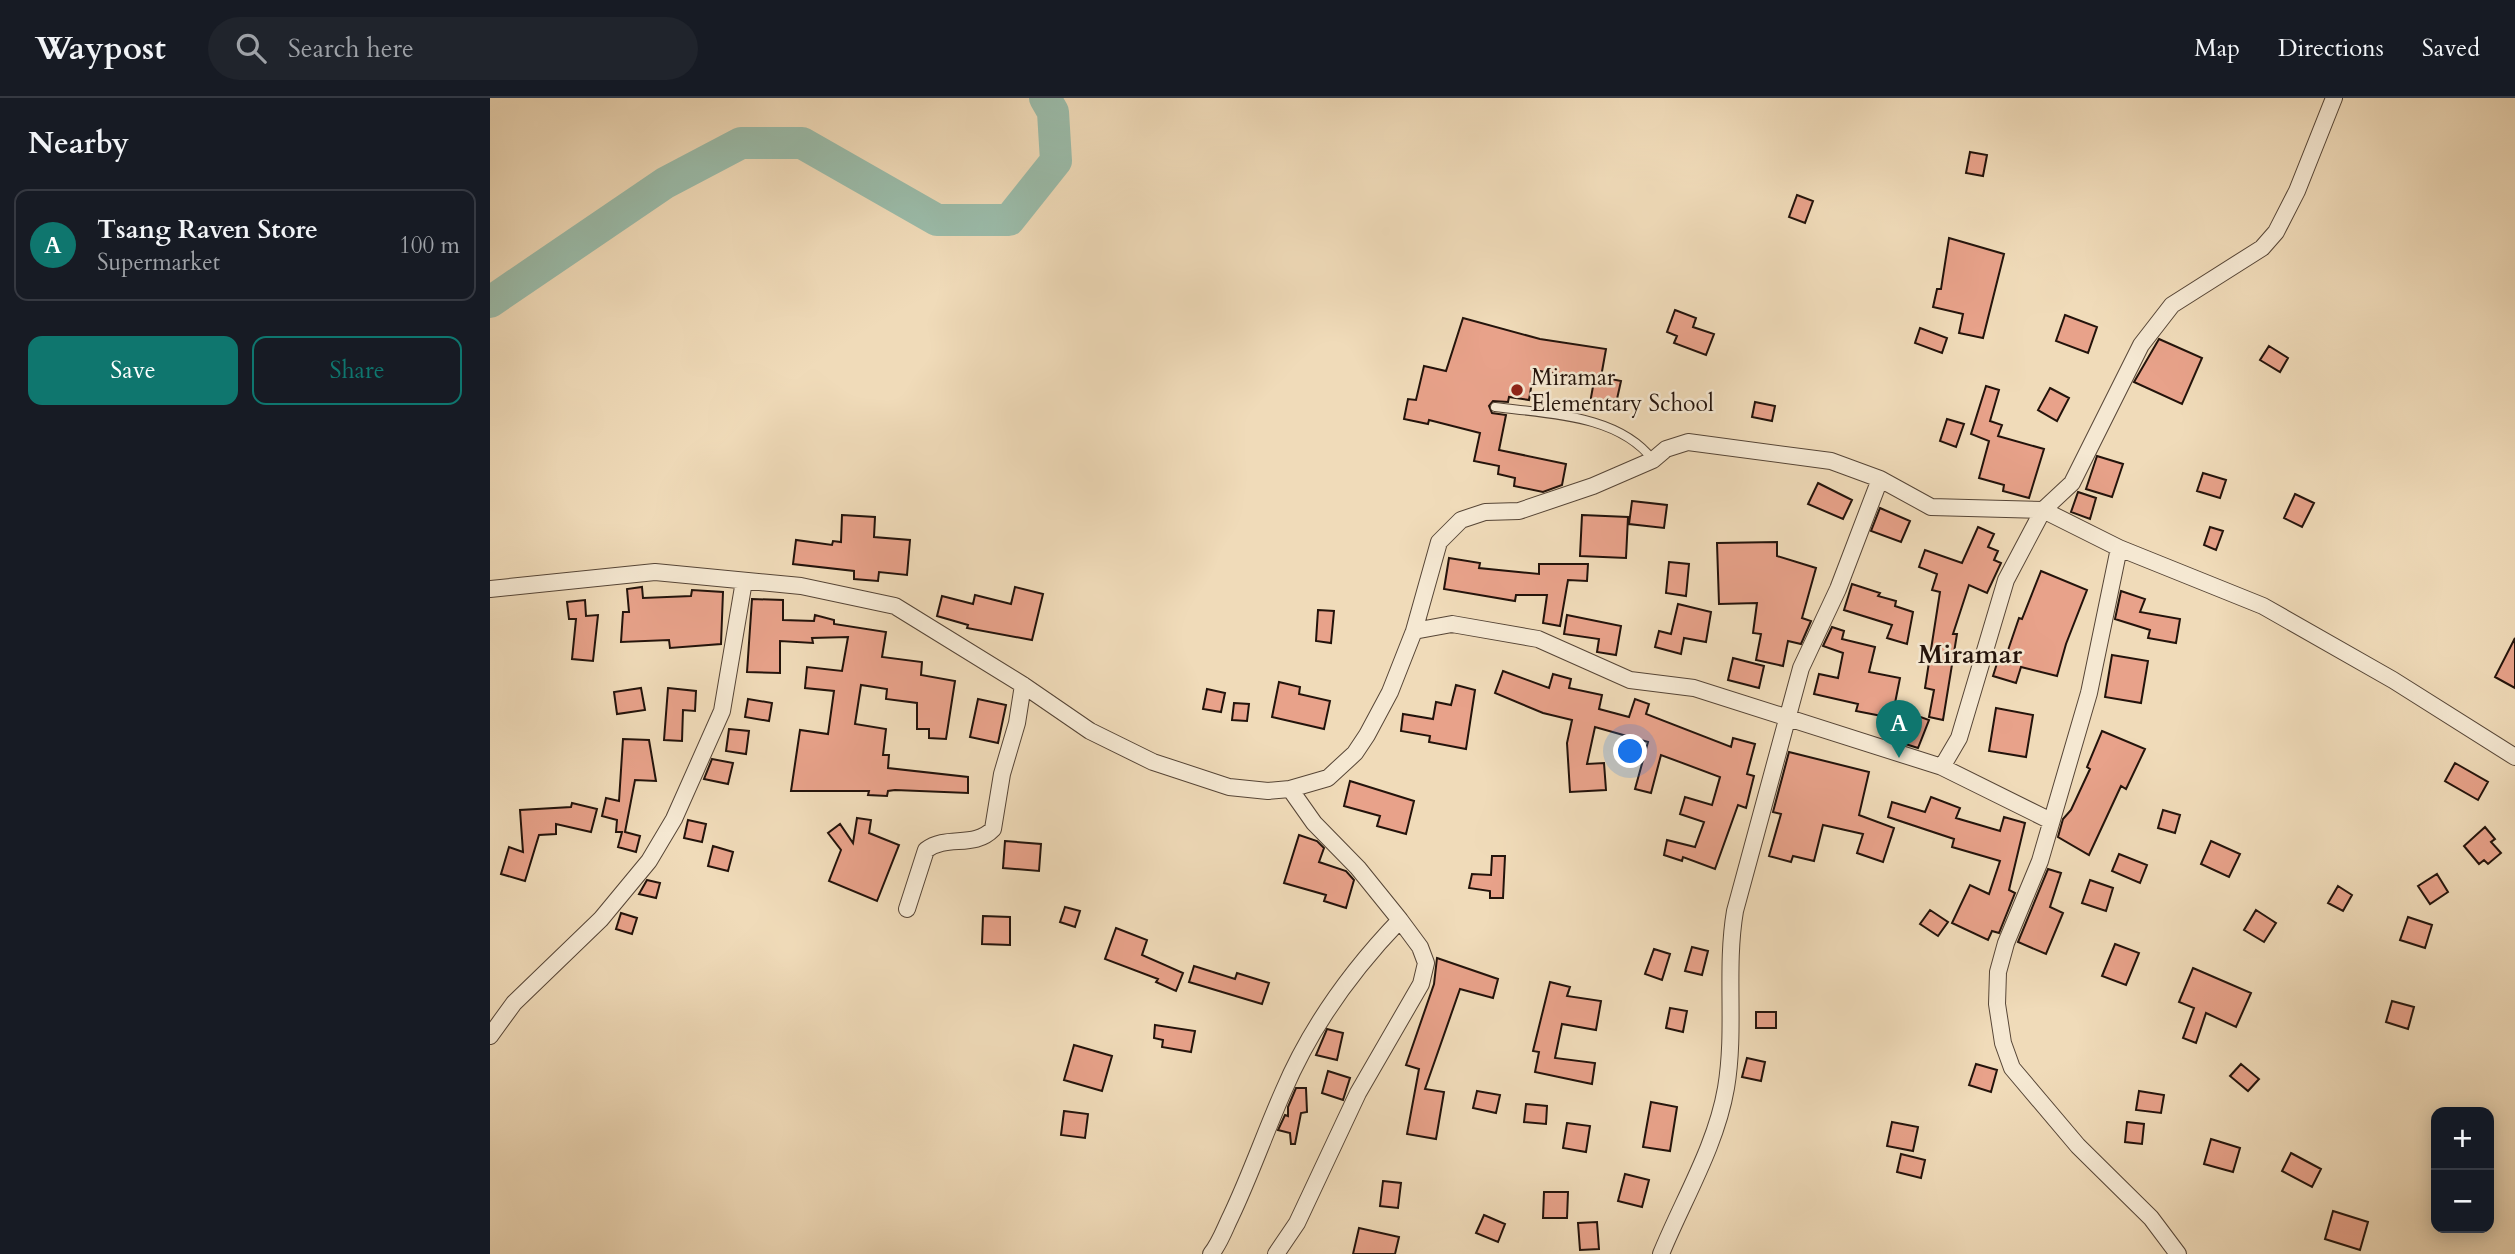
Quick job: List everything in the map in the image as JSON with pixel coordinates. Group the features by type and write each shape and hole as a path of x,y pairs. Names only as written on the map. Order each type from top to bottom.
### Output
{"street":[{"path":"1942,767 1959,738 2006,580 2043,510 2072,483 2141,345 2172,305 2263,248 2276,232 2297,191 2334,98"},
{"path":"490,589 655,572 801,586 895,606 1023,685 1090,731 1153,762 1228,787 1268,791 1290,789 1328,778 1356,753 1390,692 1414,631 1439,542 1461,520 1485,512 1519,511 1593,486 1653,460 1666,449 1688,442 1831,461 1881,479 1931,507 2043,510 2119,548 2263,606 2393,680 2515,757"},
{"path":"1661,1254 1720,1119 1731,1049 1730,952 1735,911 1801,668 1838,589 1881,479"},
{"path":"2119,548 2089,693 2040,861 2006,943 1998,972 1997,1004 2003,1043 2012,1069 2036,1099 2151,1218 2178,1254"},
{"path":"490,1036 514,1003 601,919 649,861 674,819 722,711 734,655 744,581"},
{"path":"1414,631 1452,624 1538,639 1630,680 1693,688 1942,767 2051,821"},
{"path":"907,909 926,850 934,844 949,841 978,841 993,829 1002,774 1017,723 1023,685"},
{"path":"1276,1254 1297,1223 1358,1093 1421,984 1426,970 1424,956 1400,920 1358,868 1314,822 1290,789"},
{"path":"1211,1254 1240,1196 1283,1090 1312,1038 1341,989 1368,953 1400,920"}],"lane":[{"path":"1495,407 1571,417 1604,425 1641,448 1653,460"}],"building":[{"path":"1970,152 1987,155 1983,176 1966,173"},
{"path":"1797,195 1813,201 1805,223 1789,217"},
{"path":"1949,238 2004,254 1983,338 1959,333 1963,314 1933,307 1937,289 1941,289"},
{"path":"1675,310 1696,318 1693,327 1714,334 1706,355 1674,343 1677,336 1667,332"},
{"path":"2065,315 2097,327 2088,353 2056,341"},
{"path":"1463,318 1540,339 1606,349 1601,377 1621,381 1615,408 1590,403 1594,381 1534,370 1529,400 1509,397 1508,402 1493,401 1489,406 1492,413 1506,415 1499,450 1566,464 1562,485 1543,492 1514,486 1515,478 1498,474 1499,466 1474,461 1480,433 1429,420 1428,424 1404,419 1408,399 1416,400 1424,366 1446,371"},
{"path":"1920,328 1947,338 1942,353 1915,343"},
{"path":"2159,339 2202,358 2182,404 2134,382"},
{"path":"2269,346 2288,358 2280,372 2260,360"},
{"path":"1986,386 1999,390 1990,421 2002,425 1998,436 2044,449 2029,498 2003,491 2004,485 1979,478 1989,441 1971,434"},
{"path":"2050,388 2069,398 2057,421 2038,410"},
{"path":"1755,402 1775,406 1772,421 1752,417"},
{"path":"1947,419 1964,424 1956,447 1940,441"},
{"path":"2097,456 2123,464 2112,497 2086,489"},
{"path":"2203,473 2226,480 2220,498 2197,491"},
{"path":"1818,483 1852,500 1843,519 1808,504"},
{"path":"2078,492 2096,498 2090,519 2071,512"},
{"path":"2295,494 2314,503 2302,527 2284,518"},
{"path":"1632,501 1667,505 1664,528 1629,524"},
{"path":"1880,508 1910,521 1901,542 1871,531"},
{"path":"842,515 875,517 874,537 910,540 907,575 879,572 878,581 854,579 854,571 793,564 796,540 832,545 833,541 841,542"},
{"path":"1582,515 1628,517 1626,558 1580,556"},
{"path":"1978,527 1994,534 1988,547 1998,551 1994,560 2001,563 1987,593 1969,585 1953,634 1957,634 1943,720 1929,717 1934,690 1925,688 1940,592 1932,590 1937,574 1919,567 1925,550 1962,563"},
{"path":"2210,527 2223,531 2216,550 2204,545"},
{"path":"1777,542 1777,556 1816,568 1802,618 1811,621 1801,644 1788,641 1783,666 1756,660 1761,634 1753,633 1757,603 1719,604 1717,543"},
{"path":"1449,558 1480,563 1479,568 1539,574 1539,564 1588,564 1587,581 1568,580 1560,626 1543,623 1547,595 1516,595 1515,601 1444,589"},
{"path":"1669,562 1689,564 1686,596 1666,593"},
{"path":"2041,571 2087,590 2057,676 2021,667 2016,683 1993,676 1999,657 2005,659 2019,618 2022,619"},
{"path":"1852,584 1880,593 1878,596 1896,601 1895,606 1913,612 1907,644 1887,638 1892,625 1844,610"},
{"path":"642,587 643,598 691,596 692,590 723,592 721,644 670,648 669,640 621,642 623,612 629,612 627,589"},
{"path":"1015,587 1043,594 1032,640 967,628 968,625 937,616 942,596 973,604 975,595 1011,604"},
{"path":"2121,591 2145,599 2140,612 2180,619 2176,643 2148,638 2150,630 2115,619"},
{"path":"752,599 783,600 783,620 814,621 815,615 834,620 834,624 886,632 882,657 922,662 921,675 955,681 946,739 929,738 929,729 917,729 917,703 886,699 887,689 861,685 855,724 886,729 883,755 889,755 888,768 968,777 968,793 895,790 888,791 887,796 868,795 869,791 791,791 800,730 828,734 834,691 805,688 807,667 842,671 848,637 812,638 813,643 780,641 780,673 747,672"},
{"path":"585,600 586,616 598,615 593,661 572,659 576,619 569,619 567,602"},
{"path":"1678,604 1711,612 1706,642 1684,638 1681,654 1655,647 1659,631 1671,634"},
{"path":"1318,610 1334,611 1331,643 1316,641"},
{"path":"1567,615 1621,626 1616,655 1597,652 1599,639 1564,634"},
{"path":"1832,627 1844,631 1842,639 1875,647 1869,672 1900,678 1892,718 1856,711 1858,704 1814,694 1819,674 1838,678 1843,653 1823,646"},
{"path":"2515,638 2515,688 2495,677"},
{"path":"2112,655 2148,661 2141,703 2105,697"},
{"path":"1733,658 1764,666 1759,688 1728,680"},
{"path":"1503,671 1549,688 1553,674 1571,679 1569,688 1602,695 1599,709 1629,717 1635,699 1649,704 1646,714 1731,747 1733,738 1755,744 1747,774 1754,776 1746,808 1738,805 1715,869 1683,857 1682,861 1664,855 1667,840 1695,847 1704,822 1680,814 1685,797 1712,805 1720,777 1661,755 1651,793 1635,789 1648,742 1595,727 1587,764 1604,763 1606,790 1570,792 1567,743 1572,720 1543,713 1495,693"},
{"path":"1279,682 1300,687 1299,694 1330,701 1324,729 1272,717"},
{"path":"1456,685 1475,690 1466,749 1429,742 1430,736 1401,731 1403,714 1433,719 1436,702 1451,705"},
{"path":"641,688 645,710 617,714 614,692"},
{"path":"668,688 696,691 695,711 683,710 682,741 664,740"},
{"path":"1207,689 1225,693 1221,712 1203,709"},
{"path":"748,699 772,703 769,721 745,717"},
{"path":"978,699 1006,705 998,743 970,737"},
{"path":"1234,703 1249,704 1247,721 1232,720"},
{"path":"1996,708 2033,715 2026,757 1989,751"},
{"path":"1901,710 1929,720 1918,748 1896,741 1901,728 1896,726"},
{"path":"729,729 749,731 746,754 726,751"},
{"path":"2102,731 2145,749 2126,789 2121,786 2089,855 2058,837 2063,819 2071,810 2090,769 2087,767"},
{"path":"623,739 649,740 656,781 635,780 625,832 640,836 636,852 618,847 622,832 616,832 617,820 602,816 606,798 619,801"},
{"path":"1789,752 1869,772 1859,815 1894,828 1883,862 1857,853 1863,834 1823,825 1814,861 1793,856 1791,862 1769,856 1781,814 1773,812"},
{"path":"712,759 733,763 728,784 704,779"},
{"path":"2455,763 2488,782 2478,800 2445,781"},
{"path":"1350,781 1414,801 1406,834 1377,826 1380,816 1344,806"},
{"path":"1931,797 1960,808 1956,818 2000,831 2004,817 2025,823 2009,890 2015,893 1999,933 1992,931 1988,940 1952,923 1970,885 1989,894 2000,861 1952,847 1954,839 1888,817 1892,802 1925,812"},
{"path":"572,803 597,809 591,832 556,824 556,834 539,835 525,881 501,874 509,847 523,852 520,810 571,807"},
{"path":"2163,810 2180,815 2175,833 2158,828"},
{"path":"857,818 871,820 869,833 899,845 877,901 829,881 841,850 828,833 840,824 853,843"},
{"path":"688,820 706,824 702,842 684,838"},
{"path":"2485,827 2495,839 2491,842 2501,853 2488,864 2484,860 2479,864 2464,846"},
{"path":"1299,835 1317,841 1324,848 1319,862 1346,871 1354,880 1346,908 1324,901 1326,895 1284,883"},
{"path":"1005,841 1041,844 1039,871 1003,868"},
{"path":"2211,841 2240,854 2229,877 2201,864"},
{"path":"713,846 733,852 728,871 708,866"},
{"path":"2119,854 2147,865 2140,883 2112,871"},
{"path":"1492,856 1505,856 1503,898 1490,898 1490,891 1469,888 1472,874 1491,875"},
{"path":"2048,869 2061,873 2050,907 2063,913 2046,954 2018,942"},
{"path":"2437,874 2448,892 2430,904 2418,886"},
{"path":"647,880 660,883 656,898 639,894"},
{"path":"2090,880 2113,888 2106,911 2082,903"},
{"path":"2338,886 2352,895 2343,911 2328,903"},
{"path":"1065,907 1080,911 1075,927 1060,922"},
{"path":"1930,910 1948,922 1938,936 1920,924"},
{"path":"2256,910 2276,923 2264,942 2244,930"},
{"path":"621,913 637,918 632,934 616,929"},
{"path":"983,916 1010,917 1010,945 982,944"},
{"path":"2408,917 2432,925 2425,948 2400,940"},
{"path":"1116,928 1147,940 1142,955 1183,973 1176,991 1156,982 1158,979 1105,959"},
{"path":"2115,944 2139,953 2126,985 2102,976"},
{"path":"1692,947 1708,951 1702,975 1685,971"},
{"path":"1654,949 1670,954 1662,980 1645,974"},
{"path":"1437,958 1498,979 1493,998 1460,989 1425,1089 1444,1092 1436,1139 1407,1134 1419,1069 1406,1065 1434,984"},
{"path":"1194,966 1235,979 1237,973 1269,983 1262,1004 1189,982"},
{"path":"2193,968 2251,993 2236,1027 2206,1013 2196,1043 2183,1038 2194,1008 2179,1002"},
{"path":"1550,982 1570,987 1567,996 1601,1001 1596,1030 1562,1024 1555,1058 1595,1063 1592,1084 1535,1072 1539,1052 1533,1051"},
{"path":"2392,1001 2414,1007 2408,1029 2386,1022"},
{"path":"1670,1008 1687,1011 1683,1032 1666,1028"},
{"path":"1756,1012 1776,1012 1776,1028 1756,1028"},
{"path":"1155,1025 1195,1031 1191,1052 1162,1047 1163,1040 1154,1038"},
{"path":"1327,1029 1343,1033 1337,1060 1316,1055"},
{"path":"1074,1045 1112,1056 1102,1091 1064,1080"},
{"path":"1747,1058 1765,1062 1761,1081 1742,1077"},
{"path":"1976,1064 1997,1070 1991,1092 1969,1085"},
{"path":"2241,1064 2259,1079 2248,1091 2230,1076"},
{"path":"1328,1071 1350,1078 1343,1100 1322,1093"},
{"path":"1296,1088 1306,1088 1307,1112 1301,1113 1295,1144 1291,1144 1290,1133 1278,1130 1285,1115 1288,1116 1288,1107"},
{"path":"1477,1091 1500,1095 1496,1113 1473,1108"},
{"path":"2139,1091 2164,1095 2161,1113 2136,1110"},
{"path":"1651,1102 1677,1107 1670,1151 1643,1147"},
{"path":"1526,1104 1547,1106 1546,1124 1524,1122"},
{"path":"1064,1111 1088,1114 1085,1138 1061,1135"},
{"path":"1892,1122 1918,1127 1913,1151 1887,1146"},
{"path":"2127,1122 2144,1124 2142,1144 2125,1142"},
{"path":"1567,1123 1590,1126 1586,1152 1563,1148"},
{"path":"2211,1139 2240,1148 2233,1172 2204,1164"},
{"path":"2291,1153 2321,1169 2312,1187 2282,1171"},
{"path":"1901,1154 1925,1160 1921,1178 1897,1172"},
{"path":"1625,1174 1649,1180 1642,1207 1618,1201"},
{"path":"1383,1181 1401,1183 1398,1208 1380,1206"},
{"path":"1544,1192 1568,1192 1567,1218 1543,1218"},
{"path":"2333,1211 2368,1222 2360,1250 2325,1239"},
{"path":"1484,1215 1505,1224 1498,1242 1476,1233"},
{"path":"1597,1222 1599,1249 1580,1250 1578,1223"},
{"path":"1359,1228 1399,1237 1395,1254 1353,1254"}],"waterway":[{"path":"490,302 665,183 741,143 802,143 937,220 1009,220 1056,161 1053,112 1045,98"}],"place":[{"name":"Miramar Elementary School","path":"1517,390"},
{"name":"Tsang Raven Store","path":"1899,758"}],"district":[{"name":"Miramar","path":"1970,654"}]}
